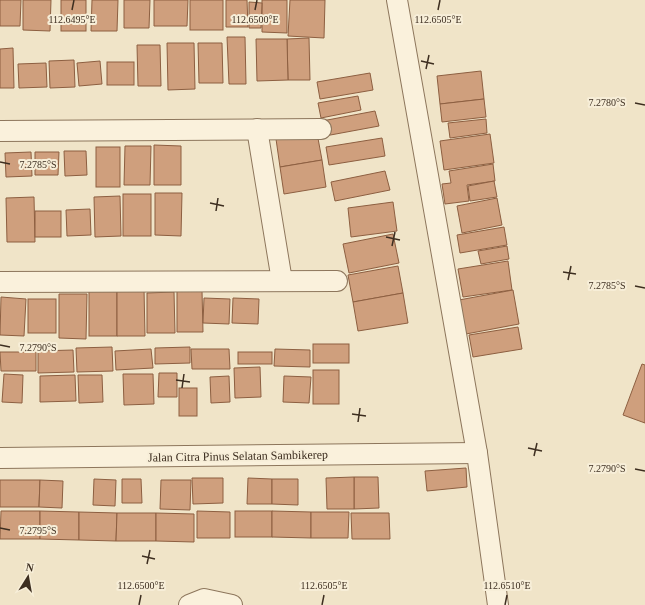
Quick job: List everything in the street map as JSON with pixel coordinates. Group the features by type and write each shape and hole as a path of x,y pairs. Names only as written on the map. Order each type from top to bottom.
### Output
{"street":[{"path":"397,0 477,454 498,605"},
{"path":"0,131 321,129"},
{"path":"257,130 282,281"},
{"path":"0,282 337,281"},
{"name":"Jalan Citra Pinus Selatan Sambikerep","path":"0,458 477,454"},
{"path":"189,605 204,599 232,605"}],"building":[{"path":"0,0 21,0 20,26 0,26"},
{"path":"23,0 51,0 50,31 23,30"},
{"path":"61,0 86,0 86,31 61,31"},
{"path":"92,0 118,0 117,31 91,31"},
{"path":"124,0 150,0 149,28 124,28"},
{"path":"154,0 188,0 187,26 154,26"},
{"path":"190,0 223,0 223,30 190,30"},
{"path":"226,0 247,0 248,27 226,27"},
{"path":"262,0 287,0 287,33 262,32"},
{"path":"290,0 325,0 324,38 288,36"},
{"path":"249,2 262,3 261,28 249,28"},
{"path":"227,37 245,37 246,84 229,84"},
{"path":"309,38 310,80 288,80 287,39"},
{"path":"256,39 287,39 288,80 257,81"},
{"path":"167,43 194,43 195,89 168,90"},
{"path":"198,43 222,43 223,83 199,83"},
{"path":"137,45 160,45 161,86 138,86"},
{"path":"13,48 14,88 0,88 0,49"},
{"path":"74,60 75,87 50,88 49,61"},
{"path":"100,61 102,84 79,86 77,63"},
{"path":"107,62 134,62 134,85 107,85"},
{"path":"46,63 47,87 19,88 18,64"},
{"path":"481,71 484,99 440,104 437,76"},
{"path":"370,73 373,90 320,99 317,82"},
{"path":"358,96 361,110 321,118 318,103"},
{"path":"484,99 486,117 442,122 440,104"},
{"path":"375,111 379,126 325,136 322,121"},
{"path":"486,119 487,133 450,138 448,123"},
{"path":"317,133 322,160 280,167 276,139"},
{"path":"490,134 494,163 444,170 440,141"},
{"path":"382,138 385,156 329,165 326,147"},
{"path":"154,145 181,146 181,185 154,185"},
{"path":"125,146 151,146 150,185 124,185"},
{"path":"96,147 120,147 120,187 96,187"},
{"path":"64,151 86,151 87,175 65,176"},
{"path":"31,152 32,176 6,177 5,153"},
{"path":"35,152 59,152 58,175 35,175"},
{"path":"322,160 326,187 284,194 280,167"},
{"path":"493,164 495,181 467,185 469,201 445,204 442,184 451,183 449,171"},
{"path":"385,171 390,190 335,201 331,182"},
{"path":"494,181 497,197 470,201 468,186"},
{"path":"155,193 182,193 181,236 155,235"},
{"path":"123,194 151,194 151,236 123,236"},
{"path":"120,196 121,236 95,237 94,197"},
{"path":"34,197 35,242 7,242 6,198"},
{"path":"497,198 502,225 462,233 457,206"},
{"path":"393,202 397,231 351,237 348,208"},
{"path":"90,209 91,235 67,236 66,210"},
{"path":"35,211 61,211 61,237 35,237"},
{"path":"504,227 507,245 460,253 457,235"},
{"path":"393,234 399,263 349,273 343,244"},
{"path":"507,246 509,259 481,264 478,251"},
{"path":"508,261 512,290 463,297 458,269"},
{"path":"398,266 403,293 353,302 348,275"},
{"path":"89,289 117,289 117,336 89,336"},
{"path":"117,289 144,289 145,336 117,336"},
{"path":"177,290 202,291 203,332 177,332"},
{"path":"513,290 519,324 466,334 459,300"},
{"path":"174,292 175,333 147,333 147,293"},
{"path":"403,293 408,323 358,331 353,302"},
{"path":"59,294 87,294 86,339 59,338"},
{"path":"1,297 26,299 24,336 0,335"},
{"path":"204,298 230,299 229,324 203,323"},
{"path":"233,298 259,299 258,324 232,323"},
{"path":"28,299 56,299 56,333 28,333"},
{"path":"518,327 522,349 473,357 469,335"},
{"path":"313,344 349,344 349,363 313,363"},
{"path":"112,347 113,371 77,372 76,348"},
{"path":"190,347 190,363 155,364 155,348"},
{"path":"151,349 153,368 116,370 115,351"},
{"path":"191,349 229,349 230,369 192,369"},
{"path":"275,349 310,350 310,367 274,366"},
{"path":"73,350 74,372 38,373 38,351"},
{"path":"0,352 36,352 36,371 1,371"},
{"path":"238,352 272,352 272,364 238,364"},
{"path":"642,364 645,365 645,423 623,415"},
{"path":"260,367 261,397 235,398 234,368"},
{"path":"313,370 339,370 339,404 313,404"},
{"path":"159,373 177,373 177,397 158,397"},
{"path":"4,374 23,375 22,403 2,402"},
{"path":"123,374 153,374 154,404 124,405"},
{"path":"75,375 76,401 40,402 40,376"},
{"path":"78,375 102,375 103,402 79,403"},
{"path":"229,376 230,402 211,403 210,377"},
{"path":"284,376 311,377 309,403 283,402"},
{"path":"179,388 197,388 197,416 179,416"},
{"path":"466,468 467,487 427,491 425,471"},
{"path":"354,477 378,477 379,508 354,509"},
{"path":"354,477 354,509 327,509 326,478"},
{"path":"192,478 223,478 223,503 193,504"},
{"path":"248,478 272,479 272,504 247,504"},
{"path":"94,479 116,480 115,506 93,505"},
{"path":"122,479 141,479 142,503 122,503"},
{"path":"272,479 298,479 298,505 272,504"},
{"path":"0,480 40,480 39,507 0,507"},
{"path":"40,480 63,481 62,508 39,507"},
{"path":"161,480 191,480 190,510 160,509"},
{"path":"1,511 40,511 40,539 0,539"},
{"path":"40,511 79,512 79,540 40,539"},
{"path":"197,511 230,512 230,538 197,538"},
{"path":"235,511 272,511 272,537 235,537"},
{"path":"272,511 311,512 311,538 272,537"},
{"path":"79,512 117,513 116,541 79,540"},
{"path":"311,512 349,512 348,538 311,538"},
{"path":"117,513 156,513 156,541 116,541"},
{"path":"156,513 194,514 194,542 156,541"},
{"path":"351,513 389,513 390,539 352,539"}]}
